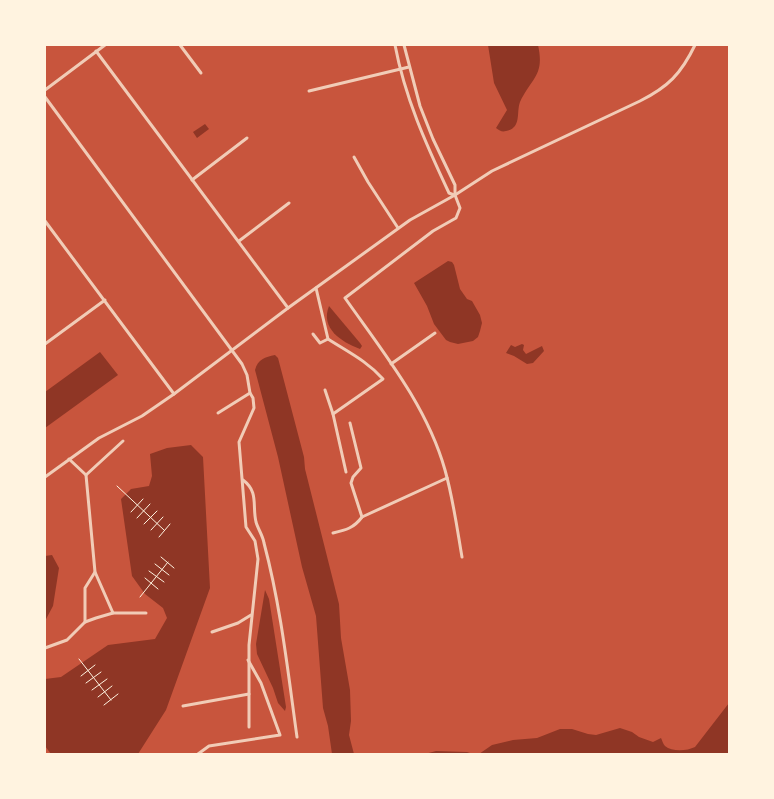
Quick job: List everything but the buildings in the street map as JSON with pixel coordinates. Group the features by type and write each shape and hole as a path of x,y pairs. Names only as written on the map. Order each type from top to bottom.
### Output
{"street":[{"path":"45,90 105,45"},
{"path":"180,45 201,73"},
{"path":"395,45 409,100 422,135 449,192 455,195"},
{"path":"404,45 425,120 456,185 455,195 460,208 456,218 433,231 345,298 391,364 426,420 447,478 462,556"},
{"path":"45,477 99,438 142,416 174,394 288,308 416,216 455,195 492,170 654,94 679,73 695,45"},
{"path":"96,51 288,308"},
{"path":"310,91 409,67"},
{"path":"45,97 242,364 247,375 254,408 239,442 246,527 255,542 258,559 248,660 250,726"},
{"path":"192,180 247,138"},
{"path":"354,158 398,228"},
{"path":"239,241 289,203"},
{"path":"45,221 174,394"},
{"path":"316,288 328,339 358,356 374,368 383,379 334,414"},
{"path":"45,344 105,300"},
{"path":"391,364 435,333"},
{"path":"313,334 320,344 328,339"},
{"path":"325,390 334,414 346,472"},
{"path":"218,412 250,392"},
{"path":"350,423 361,468 353,477 351,483 362,517"},
{"path":"86,475 123,441"},
{"path":"69,459 86,475 95,572 113,613"},
{"path":"333,533 349,529 357,524 362,517 447,478"},
{"path":"243,480 251,486 253,492 256,522 264,542 279,611 297,737"},
{"path":"85,622 85,588 95,572"},
{"path":"45,648 67,640 85,622 113,613 146,613"},
{"path":"212,632 238,623 251,615"},
{"path":"198,754 209,746 280,735 261,683 248,660"},
{"path":"183,706 249,694"}],"path":[{"path":"117,486 164,530"},
{"path":"131,512 143,499"},
{"path":"137,518 150,504"},
{"path":"144,524 156,511"},
{"path":"151,530 163,517"},
{"path":"158,537 170,524"},
{"path":"161,557 174,568"},
{"path":"140,597 168,562"},
{"path":"155,564 169,575"},
{"path":"150,571 164,582"},
{"path":"144,578 158,589"},
{"path":"79,659 111,700"},
{"path":"81,676 95,665"},
{"path":"86,683 101,672"},
{"path":"92,690 106,679"},
{"path":"98,697 112,686"},
{"path":"104,705 118,694"}],"shaded area":[{"path":"488,45 538,45 540,64 536,76 520,102 518,120 514,127 506,131 496,128 507,110 494,83"},
{"path":"205,124 209,129 197,138 193,132"},
{"path":"448,261 454,265 460,289 467,299 472,301 480,315 482,323 480,331 478,337 473,341 458,344 446,340 434,324 427,306 414,283"},
{"path":"329,306 360,343 362,346 360,349 339,338 334,333 327,321"},
{"path":"522,344 526,354 542,346 544,351 533,363 527,364 506,353 511,345 515,347"},
{"path":"100,352 118,375 45,428 45,392"},
{"path":"275,355 278,358 304,457 305,469 339,604 341,638 350,690 351,721 349,735 354,754 332,754 323,708 316,616 302,567 278,457 255,370 262,359"},
{"path":"191,445 203,457 210,588 166,710 138,754 51,754 45,746 45,679 61,677 108,645 155,639 167,618 163,608 145,594 132,576 121,499 131,489 149,486 152,476 150,454 167,448"},
{"path":"52,555 59,568 53,606 45,621 45,556"},
{"path":"265,590 269,599 286,707 285,711 278,703 257,654 256,644"},
{"path":"729,703 729,754 479,754 492,745 513,740 537,738 560,729 572,729 596,735 620,728 653,742 661,738 668,748 688,749 695,747"},
{"path":"436,751 467,752 473,754 425,754"}]}
